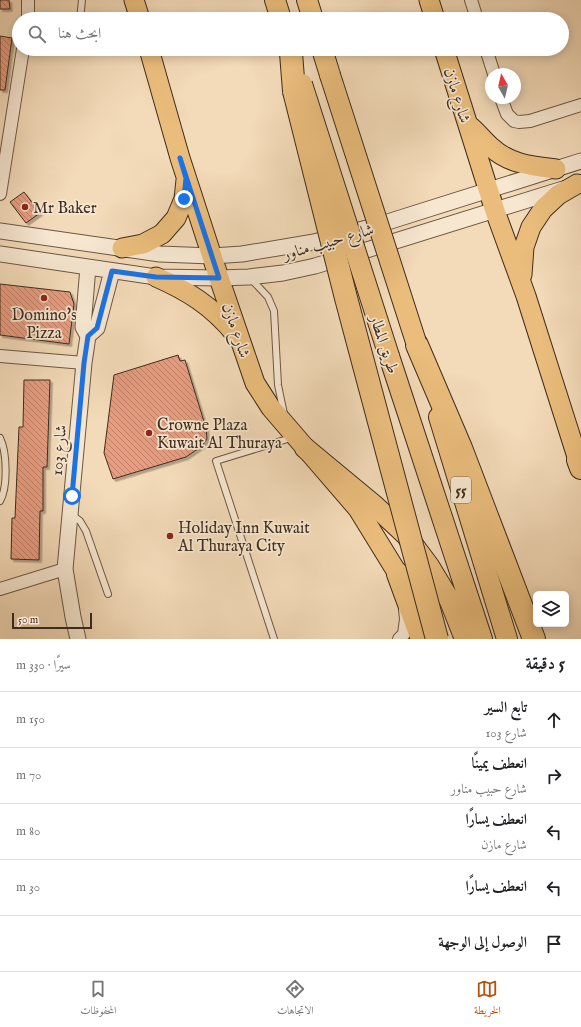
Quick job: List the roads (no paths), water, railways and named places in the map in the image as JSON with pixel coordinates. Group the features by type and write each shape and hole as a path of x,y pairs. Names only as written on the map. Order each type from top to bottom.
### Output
{"highway":[{"path":"275,0 279,12"},
{"path":"307,0 311,12"},
{"path":"291,56 346,298 437,639"},
{"name":"طريق المطار","path":"324,56 416,343 507,639"},
{"name":"طريق المطار","path":"298,88 389,356 482,639"},
{"path":"416,343 461,448 534,639"},
{"path":"296,438 375,506 406,536 429,566 450,601 465,639"},
{"path":"398,574 422,639"}],"main road":[{"path":"134,0 138,12"},
{"path":"429,0 433,12"},
{"name":"شارع مازن","path":"151,56 180,158 255,383 271,408 358,509 398,574"},
{"name":"شارع مازن","path":"446,56 495,211 526,296 580,468"},
{"path":"467,124 490,147 503,157 519,164 556,169"},
{"path":"122,248 143,244 162,234 176,218 184,199 186,178 180,158"},
{"path":"526,296 521,272 524,247 531,227 543,209 558,195 579,184"},
{"path":"156,277 181,288 204,302 224,320 241,341"}],"street":[{"path":"28,0 28,12"},
{"path":"471,0 475,12"},
{"path":"0,194 22,56"},
{"path":"488,56 492,68"},
{"path":"503,104 507,114 519,122 530,121 581,105"},
{"name":"شارع حبيب مناور","path":"0,231 160,254 212,256 242,254 314,242 378,225 581,161"},
{"name":"شارع حبيب مناور","path":"0,254 156,277 219,278 249,277 283,273 314,266 579,184"},
{"name":"شارع 103","path":"78,639 65,569 84,363 88,336 83,327 88,267"},
{"name":"شارع 103","path":"88,336 97,328 112,271"},
{"path":"0,356 84,363"},
{"path":"0,589 65,569"},
{"path":"398,574 406,619 404,634 399,639"}],"lane":[{"path":"81,12 82,0"},
{"path":"249,277 268,297 274,311 278,385 296,438 216,462 274,639"},
{"path":"0,438 4,446 5,484 0,501"},
{"path":"70,514 80,521 86,531 108,594"}],"place":[{"name":"Mr Baker","path":"25,207"},
{"name":"Domino's Pizza","path":"44,298"},
{"name":"Crowne Plaza Kuwait Al Thuraya","path":"149,433"},
{"name":"Holiday Inn Kuwait Al Thuraya City","path":"170,536"}]}
